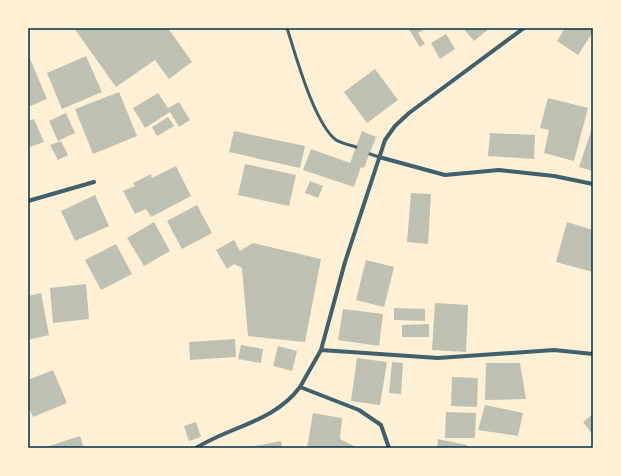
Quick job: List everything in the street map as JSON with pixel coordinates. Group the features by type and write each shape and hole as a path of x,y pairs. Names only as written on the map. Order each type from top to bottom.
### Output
{"street":[{"path":"196,448 270,414 290,400 300,387 321,350 345,262 386,140 395,126 409,113 524,28"},
{"path":"379,158 445,175 500,170 554,176 593,184"},
{"path":"28,201 94,182"},
{"path":"321,350 438,358 554,350 593,354"},
{"path":"300,387 364,414 381,425 389,448"}],"lane":[{"path":"287,28 313,102 325,128 337,140 356,147"},
{"path":"370,154 379,158"}],"building":[{"path":"74,28 168,28 192,62 169,79 155,60 116,87"},
{"path":"408,28 427,28 418,33 425,44 420,47"},
{"path":"463,28 490,28 474,41"},
{"path":"565,28 593,28 593,32 578,55 557,41"},
{"path":"446,34 455,49 440,59 431,43"},
{"path":"28,54 47,99 28,107"},
{"path":"86,56 102,92 62,109 47,73"},
{"path":"375,69 398,100 367,123 344,92"},
{"path":"119,92 137,136 93,154 75,109"},
{"path":"158,93 168,108 179,102 190,120 179,127 170,112 145,128 133,108"},
{"path":"548,98 588,108 574,161 544,153 549,130 540,128"},
{"path":"66,113 75,133 58,141 49,121"},
{"path":"168,117 174,126 157,136 152,127"},
{"path":"34,119 44,142 30,147 28,142 28,121"},
{"path":"593,125 593,171 579,167"},
{"path":"234,131 305,146 300,168 229,152"},
{"path":"362,131 376,137 364,168 361,167 354,187 303,170 311,149 350,163"},
{"path":"490,133 535,135 534,159 488,156"},
{"path":"61,141 68,155 58,160 50,145"},
{"path":"245,164 296,175 289,206 238,195"},
{"path":"176,166 191,196 151,217 146,209 135,214 123,191 135,186 133,183 151,174 152,178"},
{"path":"310,181 323,186 318,198 305,193"},
{"path":"411,193 431,194 428,244 407,242"},
{"path":"95,195 109,226 75,241 61,211"},
{"path":"197,205 212,233 182,249 167,221"},
{"path":"154,222 170,251 144,266 127,238"},
{"path":"567,222 593,230 593,272 556,262"},
{"path":"234,240 240,251 253,243 321,259 305,342 248,336 242,268 234,264 227,269 216,250"},
{"path":"116,244 132,274 101,290 85,260"},
{"path":"366,260 394,267 384,307 356,300"},
{"path":"86,284 89,319 53,323 50,288"},
{"path":"41,293 49,335 28,340 28,296"},
{"path":"435,303 468,305 466,352 432,350"},
{"path":"394,308 425,309 425,321 394,320"},
{"path":"343,309 383,314 379,346 338,340"},
{"path":"429,324 429,337 402,337 402,325"},
{"path":"235,339 236,357 190,360 189,342"},
{"path":"241,345 263,349 261,363 238,359"},
{"path":"278,346 297,351 292,371 273,366"},
{"path":"357,358 387,362 380,405 351,401"},
{"path":"392,362 403,363 401,394 389,393"},
{"path":"486,363 520,363 526,399 485,400"},
{"path":"53,370 67,403 33,417 28,406 28,380"},
{"path":"452,377 478,378 477,407 451,406"},
{"path":"485,405 523,413 518,436 478,430"},
{"path":"446,412 476,413 475,438 445,438"},
{"path":"313,413 342,418 340,439 354,446 354,448 307,448"},
{"path":"593,414 593,435 583,422"},
{"path":"196,422 201,437 189,441 184,426"},
{"path":"80,436 84,448 43,448"},
{"path":"438,439 467,445 467,448 437,448"},
{"path":"281,441 282,448 250,448 250,447"}]}
